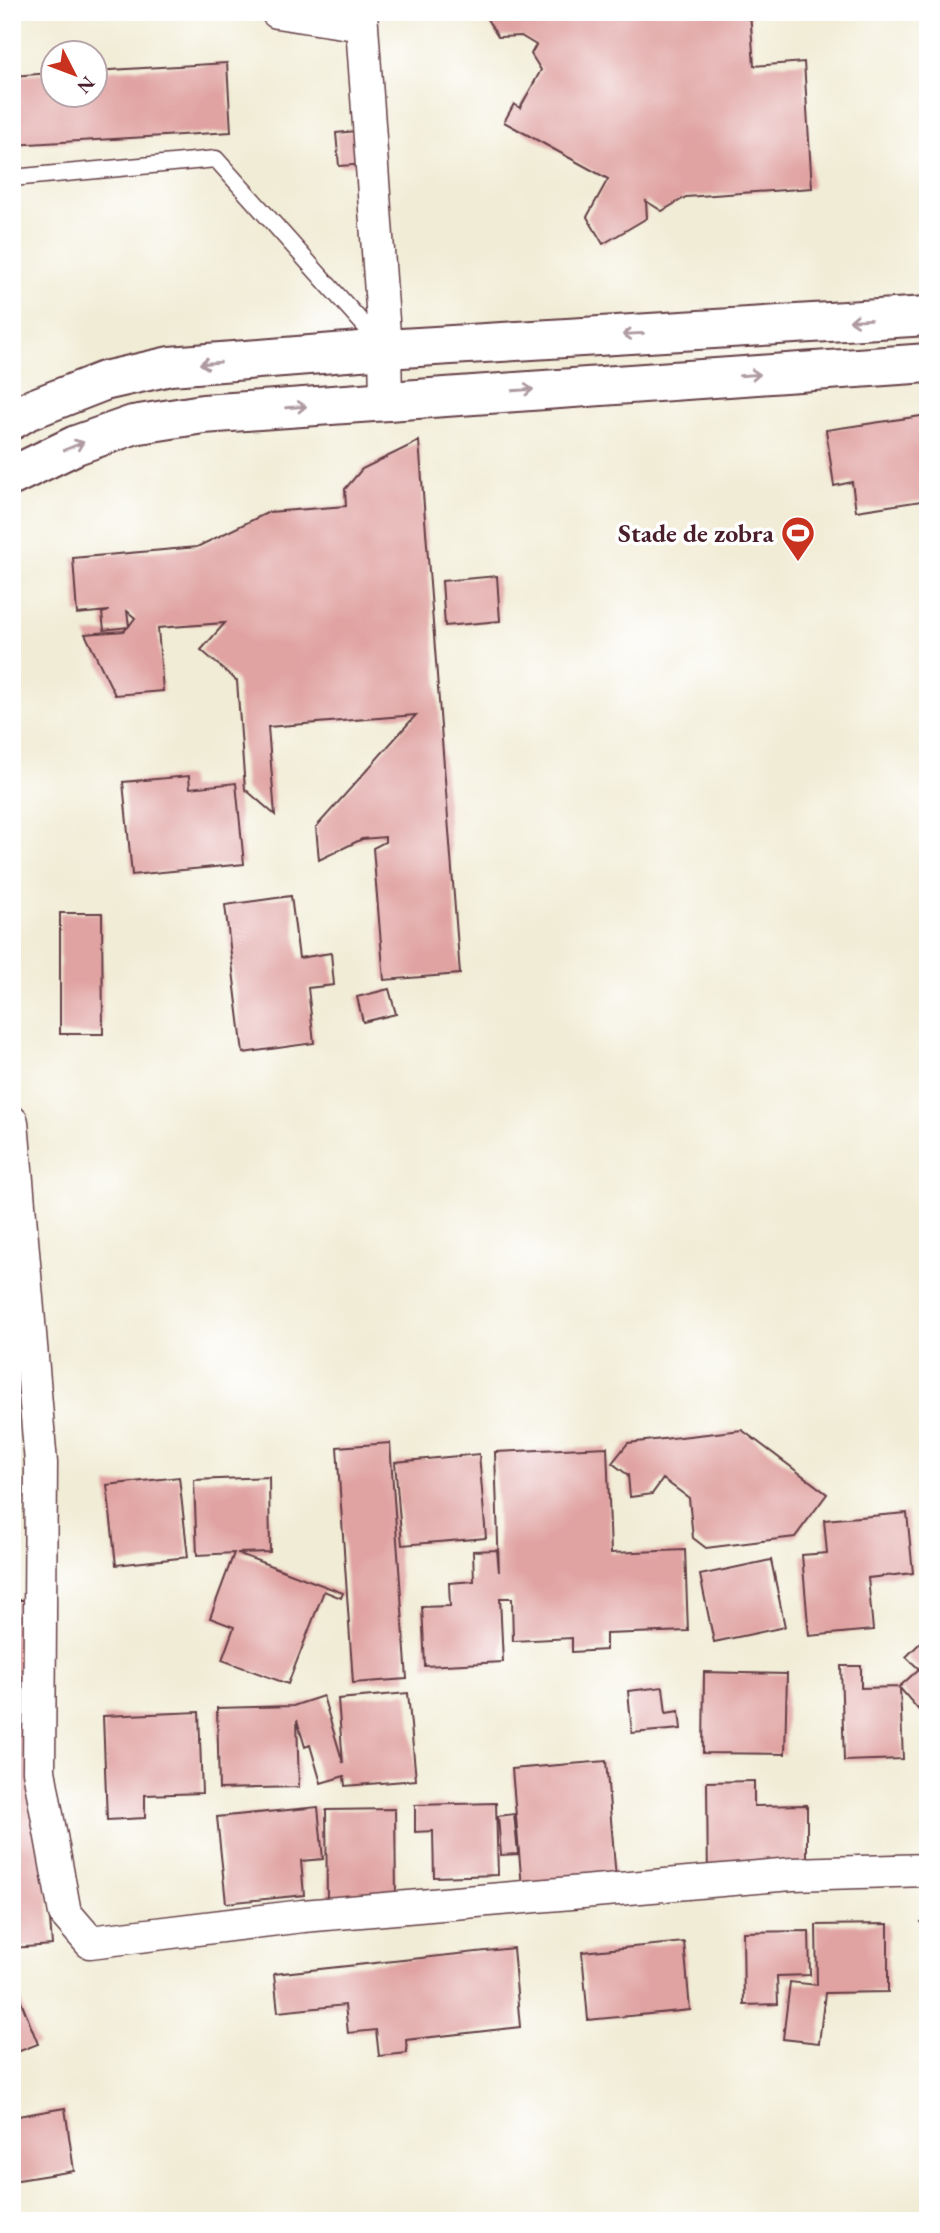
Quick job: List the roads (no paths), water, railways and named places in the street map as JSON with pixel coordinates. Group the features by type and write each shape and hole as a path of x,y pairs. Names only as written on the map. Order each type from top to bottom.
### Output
{"street":[{"path":"277,12 361,19 385,349 386,400"},
{"path":"12,420 27,411 104,381 170,366 385,349 928,316"},
{"path":"12,476 76,445 133,425 204,414 928,363"},
{"path":"12,1122 41,1463 38,1771 65,1913 90,1942 303,1916 779,1875 928,1870"}],"lane":[{"path":"12,178 216,159 385,349"}],"place":[{"name":"Stade de zobra","path":"798,563"}]}
